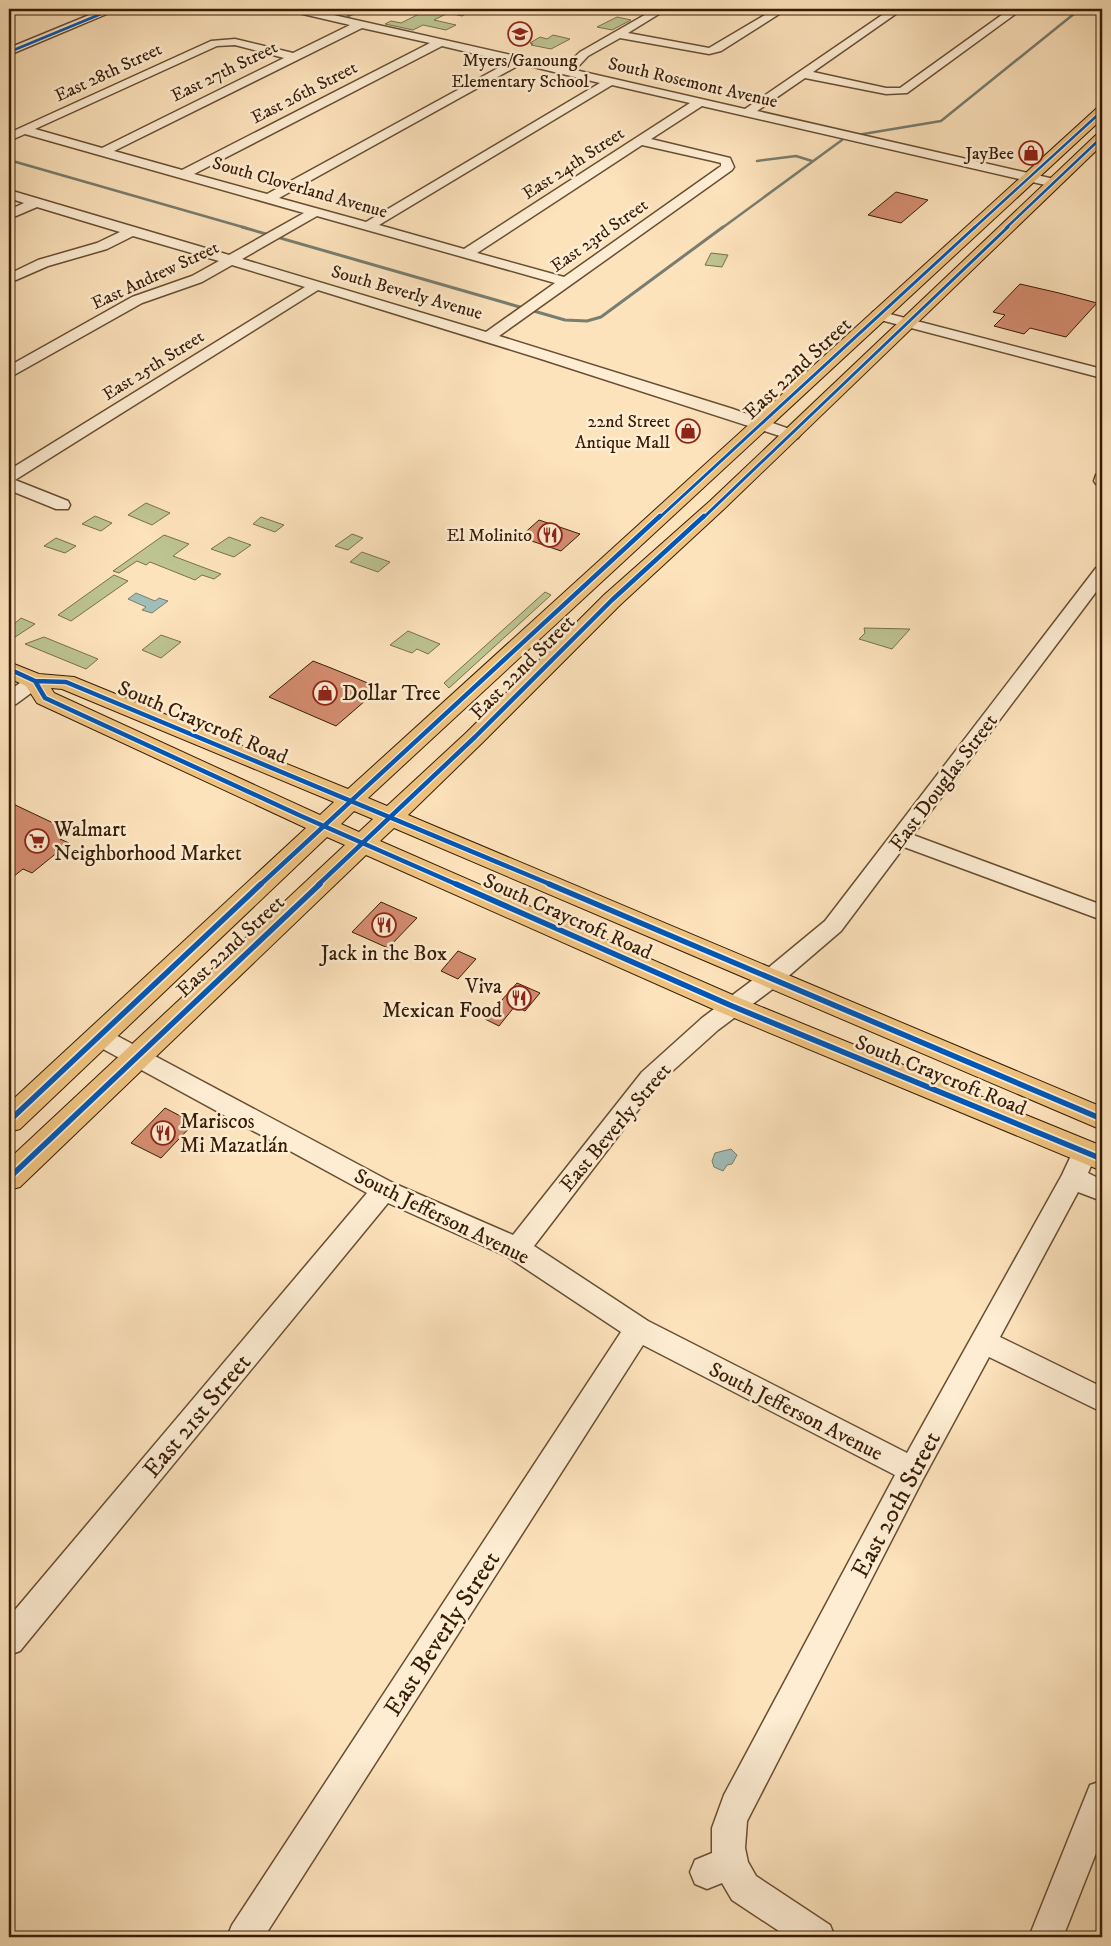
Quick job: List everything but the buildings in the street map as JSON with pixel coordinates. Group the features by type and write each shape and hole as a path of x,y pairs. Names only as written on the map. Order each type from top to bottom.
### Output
{"main road":[{"name":"East 22nd Street","path":"10,1119 100,1037 350,800 1102,111"},
{"name":"East 22nd Street","path":"9,1178 508,705 612,600 792,434 1102,137"},
{"name":"South Craycroft Road","path":"9,669 35,680 66,682 350,800 1102,1119"},
{"name":"South Craycroft Road","path":"35,680 45,698 324,826 732,1006 1094,1156"},
{"path":"110,728 141,729 180,744 196,736"}],"street":[{"path":"9,52 114,9"},
{"name":"South Rosemont Avenue","path":"299,9 1054,183"},
{"path":"567,71 584,54 662,9"},
{"path":"617,34 710,54 782,9"},
{"path":"748,112 898,9"},
{"path":"804,74 900,95 1017,9"},
{"name":"East 27th Street","path":"103,152 361,24"},
{"path":"17,34 37,40"},
{"name":"East 28th Street","path":"9,137 222,40 295,57"},
{"name":"East 26th Street","path":"184,174 441,42"},
{"path":"269,198 520,60"},
{"path":"369,226 611,81"},
{"name":"East 24th Street","path":"466,254 700,102"},
{"name":"South Cloverland Avenue","path":"24,130 566,282"},
{"name":"East 23rd Street","path":"490,336 732,164 716,158 641,140"},
{"name":"South Beverly Avenue","path":"9,194 490,336 792,434"},
{"path":"9,216 36,202"},
{"name":"East Andrew Street","path":"9,372 137,300 197,280 316,212"},
{"path":"9,279 43,263 102,246 132,231"},
{"name":"East 25th Street","path":"9,477 317,285"},
{"path":"878,315 1101,372"},
{"path":"9,484 62,505"},
{"name":"East Douglas Street","path":"770,979 833,926 1102,572"},
{"path":"9,700 35,680"},
{"path":"901,838 1102,914"},
{"name":"East Beverly Street","path":"517,1249 650,1078 732,1006 770,979"},
{"name":"South Jefferson Avenue","path":"100,1037 384,1190 517,1249 638,1329 913,1470"},
{"name":"East 20th Street","path":"818,1937 744,1888 736,1875 719,1867 728,1825 913,1470 1073,1178 1094,1156"},
{"path":"1073,1178 1102,1192"},
{"name":"East 21st Street","path":"9,1640 384,1190"},
{"name":"East Beverly Street","path":"244,1937 638,1329"},
{"path":"984,1342 1102,1400"},
{"path":"1046,1937 1102,1797"}],"green space":[{"path":"429,9 463,11 476,9 462,16 448,13 434,20 456,25 446,30 423,25 413,30 385,24 391,21 401,23"},
{"path":"617,17 631,20 612,30 597,27"},
{"path":"553,35 570,39 551,49 531,45 533,44 530,43 540,37 547,39"},
{"path":"711,253 728,255 722,267 705,265"},
{"path":"146,503 170,513 152,525 128,515"},
{"path":"95,516 112,523 101,531 82,524"},
{"path":"261,517 284,525 275,532 253,524"},
{"path":"352,534 363,538 348,550 335,546"},
{"path":"164,535 189,544 173,556 221,574 214,579 202,575 195,580 150,562 146,565 137,561 119,573 113,571"},
{"path":"229,537 251,545 234,557 211,549"},
{"path":"56,538 76,546 65,553 44,546"},
{"path":"362,552 390,562 378,572 350,562"},
{"path":"114,575 128,581 71,621 58,615"},
{"path":"545,592 551,595 449,688 444,683"},
{"path":"21,618 35,624 9,641 9,622 14,624"},
{"path":"864,628 910,629 892,649 859,639 865,633"},
{"path":"408,631 440,644 428,654 417,649 412,653 390,645"},
{"path":"161,635 181,642 161,658 142,650"},
{"path":"44,637 98,659 86,669 25,644"}],"water":[{"path":"136,593 155,601 159,598 168,601 152,613 142,610 146,607 128,599"},
{"path":"731,1149 737,1155 732,1164 727,1165 723,1171 714,1167 712,1161 715,1153"}],"waterway":[{"path":"348,16 363,9"},
{"path":"857,135 941,121 1080,9"},
{"path":"722,228 842,140"},
{"path":"757,161 796,156 812,161"},
{"path":"9,160 246,228"},
{"path":"242,227 565,320 587,321 601,317 723,227"}],"cycle path":[{"path":"9,52 113,9"},
{"path":"9,1121 351,800 1102,111"},
{"path":"9,1178 475,737 612,600 717,505 1102,137"},
{"path":"9,669 35,681 66,682 351,800 1102,1119"},
{"path":"35,681 45,698 301,816 732,1006 1102,1159"}],"place":[{"name":"Myers/Ganoung Elementary School","path":"520,34"},
{"name":"JayBee","path":"1031,153"},
{"name":"22nd Street Antique Mall","path":"688,431"},
{"name":"El Molinito","path":"550,535"},
{"name":"Dollar Tree","path":"325,693"},
{"name":"Walmart Neighborhood Market","path":"37,841"},
{"name":"Jack in the Box","path":"384,925"},
{"name":"Viva Mexican Food","path":"519,998"},
{"name":"Mariscos Mi Mazatlán","path":"163,1133"}]}
